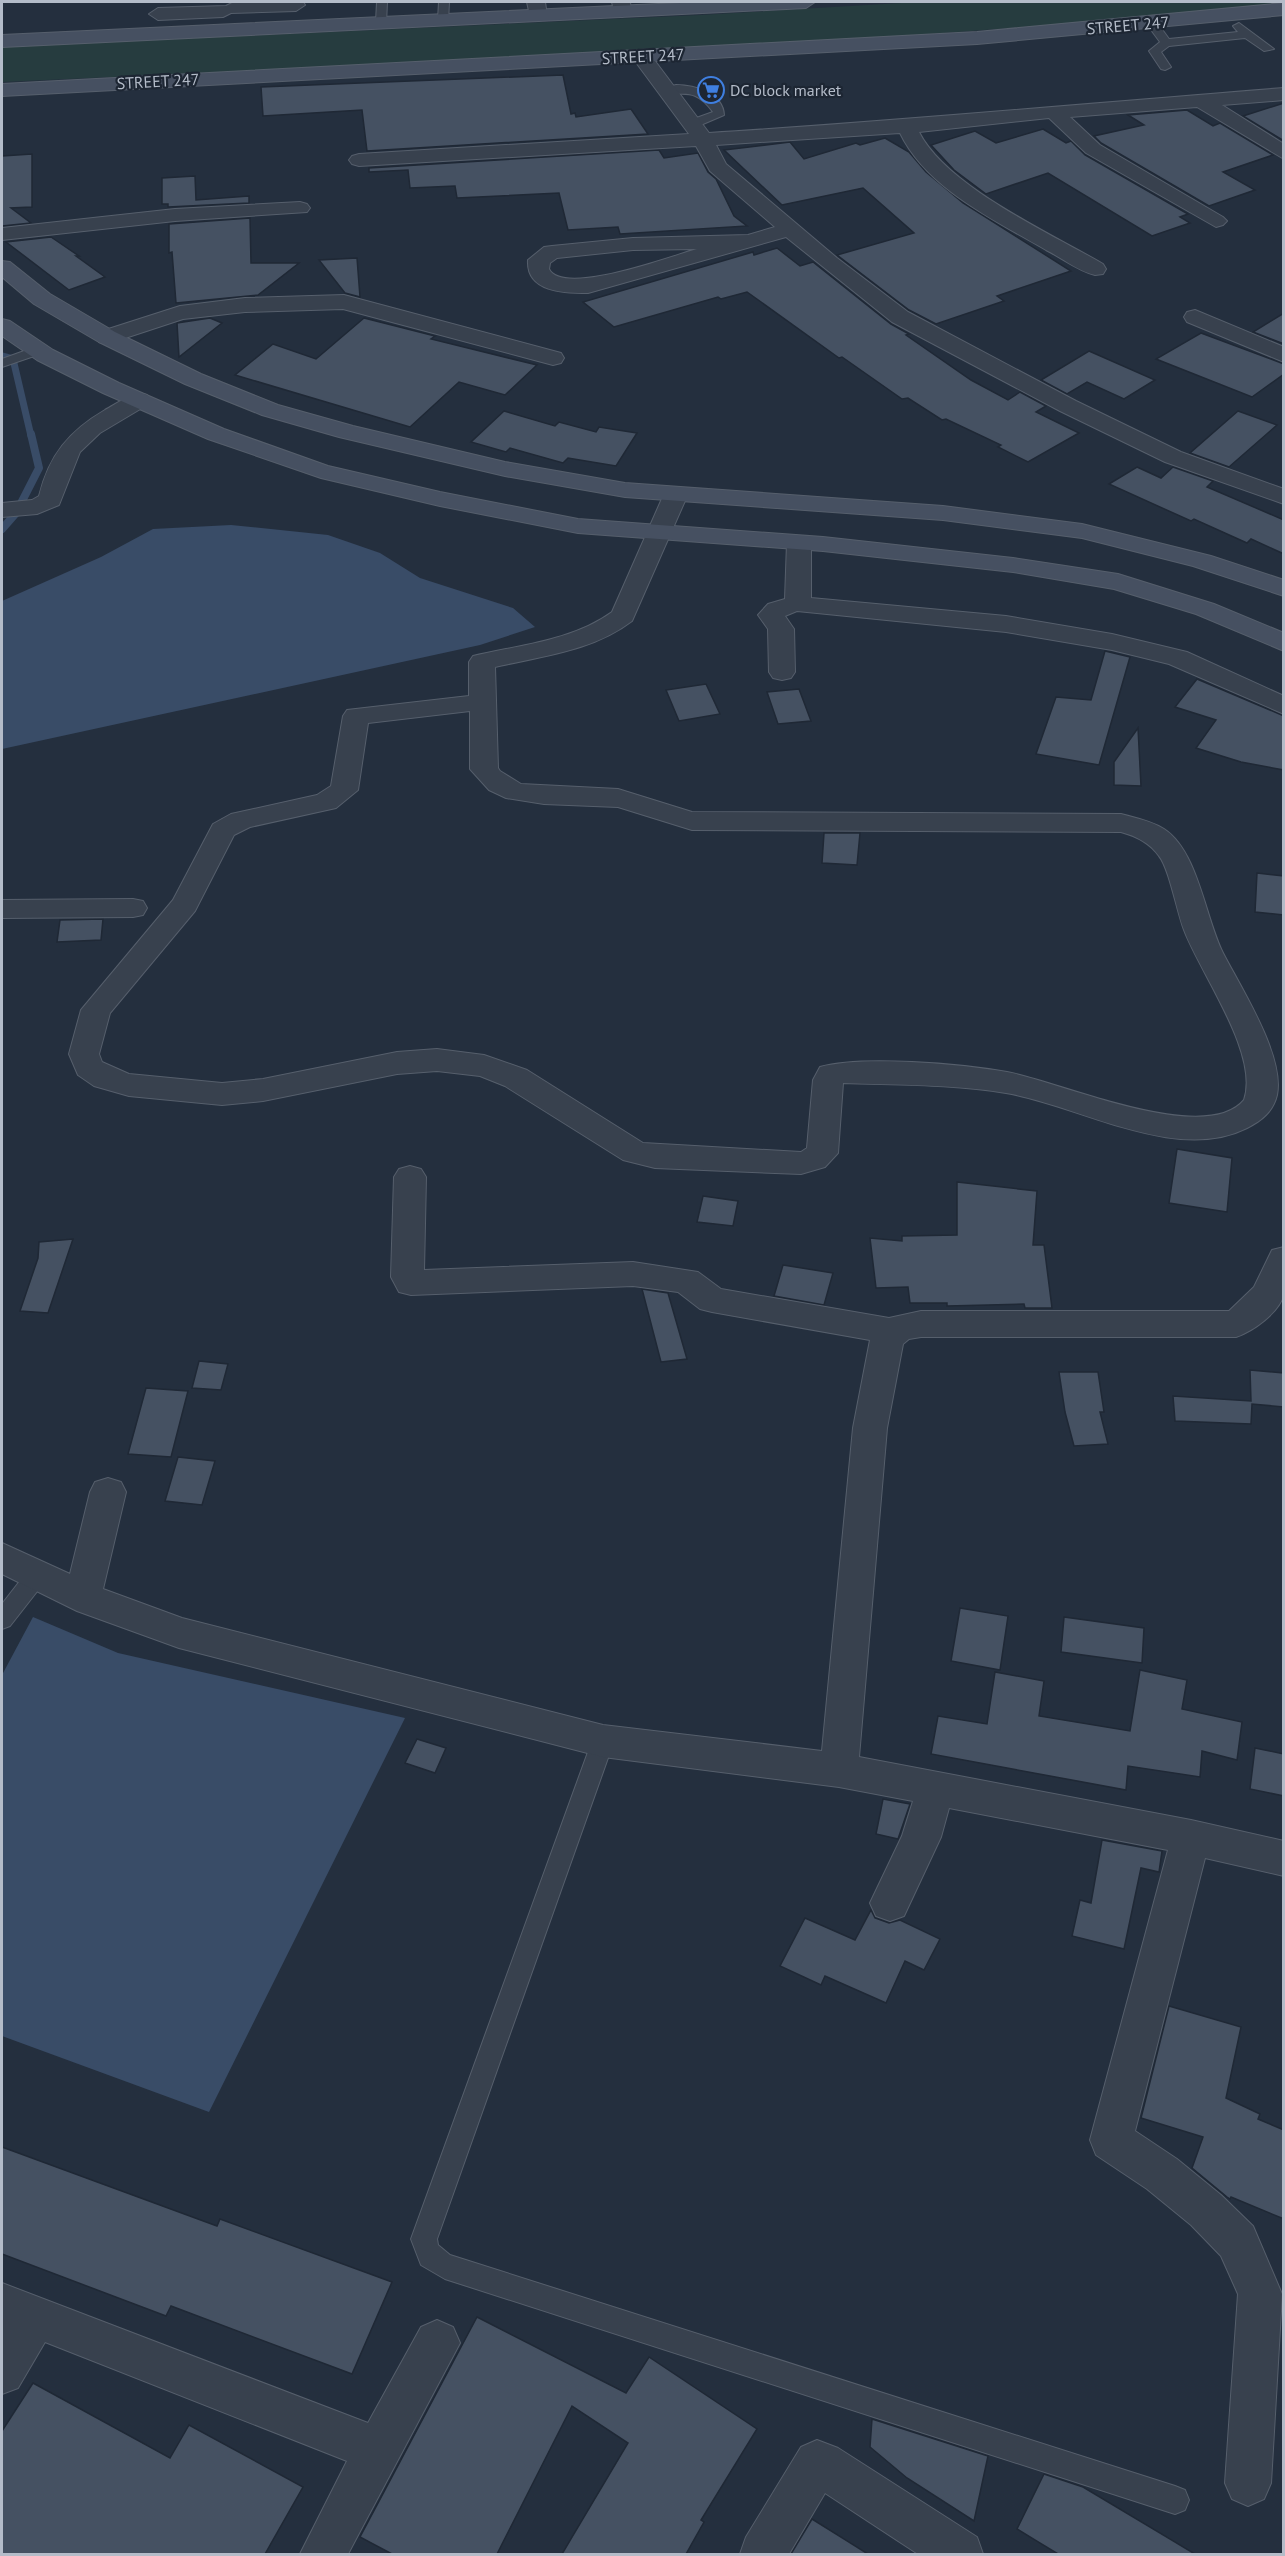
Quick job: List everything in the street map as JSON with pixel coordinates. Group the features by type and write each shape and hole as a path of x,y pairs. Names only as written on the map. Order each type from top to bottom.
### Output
{"street":[{"path":"2,41 382,22 444,11 806,2"},
{"path":"158,33 159,8 296,4 297,27"},
{"path":"226,30 229,5"},
{"name":"STREET 247","path":"2,90 977,38 1282,11"},
{"path":"642,57 698,131 717,167 788,230 900,317 1068,406 1173,457 1284,497"},
{"path":"359,160 698,131 907,127 1054,112 1284,94"},
{"path":"1202,101 1284,153"},
{"path":"1054,112 1093,149 1216,221"},
{"path":"907,127 920,150 947,176 996,210 1095,269"},
{"path":"2,234 175,215 300,208"},
{"path":"749,241 633,244 552,252 538,260 537,267 539,274 547,281 562,286 588,286 749,241 788,230"},
{"path":"2,267 42,299 106,337 140,400 216,434 321,471 440,499 578,526 658,534 799,573 1006,624 1122,644 1178,658 1284,706"},
{"path":"106,337 180,313 245,304 344,302 553,358"},
{"path":"1195,317 1284,356"},
{"path":"2,326 27,353 193,380 270,410 347,432 505,469 625,490 943,513 1082,531 1202,561 1284,589"},
{"path":"7,509 37,507 50,500 55,476 70,446 81,434 140,400"},
{"path":"483,702 356,716 344,790 326,802 294,811 242,820 223,830 185,904 96,1010 84,1054 89,1068 105,1078 129,1085 222,1094 263,1090 356,1069 397,1063 437,1060 484,1066 516,1078 633,1152 655,1157 801,1163 814,1159 822,1153 828,1080 831,1075 841,1072 1010,1083 1104,1112 1169,1126 1217,1126 1243,1119 1255,1109 1262,1092 1256,1049 1243,1013 1201,937 1175,857 1146,829 1121,823 692,821 670,817 619,798 523,793 504,788 483,769 483,702 482,662 594,634 618,621 623,616 675,494"},
{"path":"799,573 1013,565 1118,582 1205,609 1284,643"},
{"path":"782,672 781,629 771,615 799,573"},
{"path":"2,909 133,908"},
{"path":"410,1177 407,1277 411,1283 633,1274 660,1276 686,1281 712,1300 894,1332"},
{"path":"839,1770 870,1428 887,1339 899,1328 921,1324 1236,1324 1256,1310 1276,1281 1284,1258"},
{"path":"83,1596 108,1492"},
{"path":"2,1558 83,1596 179,1633 603,1741 839,1770 1191,1837 1284,1859"},
{"path":"890,1903 921,1837 936,1788"},
{"path":"1191,1837 1111,2140 1162,2174 1206,2210 1237,2241 1260,2294 1248,2483"},
{"path":"2,2372 19,2310 378,2450"},
{"path":"323,2554 436,2343"},
{"path":"763,2554 817,2463 822,2464 960,2554"}],"lane":[{"path":"382,2 382,22"},
{"path":"1152,23 1166,43"},
{"path":"1165,67 1155,51 1166,43 1243,30 1268,49"},
{"path":"666,89 692,88 708,96 719,112 698,131"},
{"path":"2,363 27,353"},
{"path":"2,1620 38,1574"},
{"path":"603,1741 424,2239 424,2249 431,2258 445,2266 1174,2500"}],"green space":[{"path":"918,2 1284,2 1283,4 1123,19 963,32 643,52 2,82 2,47 701,15"}],"water":[{"path":"231,525 328,535 380,553 420,578 513,608 535,627 480,645 2,749 2,601 101,557 153,529"},
{"path":"33,1617 118,1653 405,1718 209,2112 2,2036 2,1675"}],"building":[{"path":"563,75 571,114 575,113 576,117 631,109 648,134 367,151 362,110 263,116 261,87"},
{"path":"1284,103 1284,141 1243,116"},
{"path":"1187,110 1213,126 1220,123 1273,155 1223,172 1255,190 1209,206 1101,143 1094,136 1144,125 1128,115"},
{"path":"1043,129 1066,143 1071,141 1085,155 1188,214 1180,217 1190,223 1152,236 1048,173 986,194 954,170 931,145 975,131 996,143"},
{"path":"885,138 909,152 926,172 963,203 1071,271 997,296 1004,301 936,324 909,310 837,255 914,233 863,188 782,205 724,150 790,142 804,159 856,143 860,145"},
{"path":"659,150 664,158 698,153 708,172 716,179 734,216 747,226 620,234 618,227 568,230 559,193 457,198 455,186 410,188 408,170 369,172 369,168"},
{"path":"32,154 32,207 11,208 31,223 2,226 2,156"},
{"path":"195,176 196,200 249,196 249,203 168,207 168,204 162,204 162,178"},
{"path":"250,218 251,263 299,263 258,295 176,303 172,252 169,253 169,224"},
{"path":"51,237 105,277 69,290 6,242"},
{"path":"777,248 800,266 813,262 891,324 909,334 906,335 971,380 1008,400 1020,392 1046,406 1036,412 1079,433 1028,462 998,447 1001,445 946,419 942,420 908,398 902,399 842,357 839,358 747,292 721,299 718,297 614,327 583,302 753,252 754,255"},
{"path":"357,258 360,297 345,293 319,260"},
{"path":"1284,313 1284,344 1253,332"},
{"path":"210,318 222,323 179,357 177,323"},
{"path":"364,318 435,336 431,339 537,365 505,395 459,382 410,427 235,375 273,344 316,359"},
{"path":"1201,333 1284,364 1284,374 1252,397 1156,359"},
{"path":"1089,351 1155,380 1124,399 1087,382 1067,394 1041,380"},
{"path":"504,411 555,426 559,422 596,432 599,427 637,433 616,466 568,458 563,463 510,448 506,452 471,442"},
{"path":"1238,411 1277,425 1229,467 1190,453"},
{"path":"1137,467 1161,478 1173,467 1213,481 1207,487 1284,520 1284,554 1251,539 1247,543 1194,519 1191,521 1109,484"},
{"path":"1105,651 1130,657 1099,765 1036,754 1056,697 1091,700"},
{"path":"1197,679 1284,716 1284,770 1241,762 1196,748 1216,720 1175,707"},
{"path":"706,684 720,714 679,721 666,690"},
{"path":"799,689 811,721 778,724 767,692"},
{"path":"1138,728 1141,786 1114,785 1114,762"},
{"path":"824,833 860,833 857,865 822,863"},
{"path":"1257,873 1284,876 1284,915 1255,912"},
{"path":"103,919 101,940 57,942 60,920"},
{"path":"1177,1149 1232,1158 1227,1212 1169,1203"},
{"path":"957,1182 1037,1191 1033,1245 1044,1245 1052,1308 1025,1308 1024,1304 947,1306 947,1303 910,1303 908,1287 876,1288 870,1238 902,1241 902,1236 957,1235"},
{"path":"703,1196 738,1201 733,1226 697,1222"},
{"path":"73,1239 48,1313 20,1311 38,1258 39,1242"},
{"path":"783,1265 833,1273 824,1305 774,1296"},
{"path":"642,1289 668,1293 687,1359 661,1362"},
{"path":"199,1361 228,1364 221,1390 192,1388"},
{"path":"1250,1370 1284,1373 1284,1407 1252,1404 1251,1424 1175,1421 1173,1396 1251,1401"},
{"path":"1059,1372 1098,1372 1104,1412 1100,1412 1108,1444 1074,1446 1065,1412"},
{"path":"146,1388 188,1391 171,1457 128,1454"},
{"path":"178,1457 215,1461 202,1505 165,1501"},
{"path":"960,1608 1008,1616 1000,1670 951,1661"},
{"path":"1064,1617 1144,1628 1142,1663 1061,1652"},
{"path":"1140,1670 1187,1680 1182,1709 1242,1722 1237,1760 1202,1751 1200,1777 1128,1766 1126,1790 931,1754 938,1716 987,1724 995,1672 1044,1681 1039,1716 1130,1731"},
{"path":"417,1739 446,1748 435,1773 405,1763"},
{"path":"1255,1748 1284,1754 1284,1796 1250,1789"},
{"path":"883,1799 910,1804 898,1839 876,1834"},
{"path":"1102,1840 1162,1851 1159,1872 1141,1868 1124,1949 1072,1936 1080,1900 1091,1903"},
{"path":"871,1910 875,1918 889,1923 900,1920 940,1939 924,1970 905,1961 886,2003 825,1976 821,1985 780,1966 805,1918 855,1940"},
{"path":"1169,2006 1241,2027 1226,2098 1260,2114 1258,2119 1284,2130 1284,2219 1231,2197 1230,2199 1192,2168 1203,2137 1141,2118"},
{"path":"2,2147 217,2226 220,2219 392,2282 352,2374 171,2306 166,2316 2,2254"},
{"path":"477,2317 626,2393 649,2357 757,2429 701,2520 704,2522 686,2554 562,2554 628,2443 572,2406 497,2554 392,2554 360,2537"},
{"path":"33,2383 170,2458 189,2425 303,2487 265,2554 2,2554 2,2431"},
{"path":"872,2419 988,2456 974,2521 907,2478 870,2447"},
{"path":"1044,2474 1083,2487 1195,2554 1058,2554 1017,2529"},
{"path":"812,2519 868,2554 791,2554"}],"waterway":[{"path":"2,356 13,359 31,436"},
{"path":"2,529 16,513 39,468 31,434"}],"place":[{"name":"DC block market","path":"711,90"}]}
